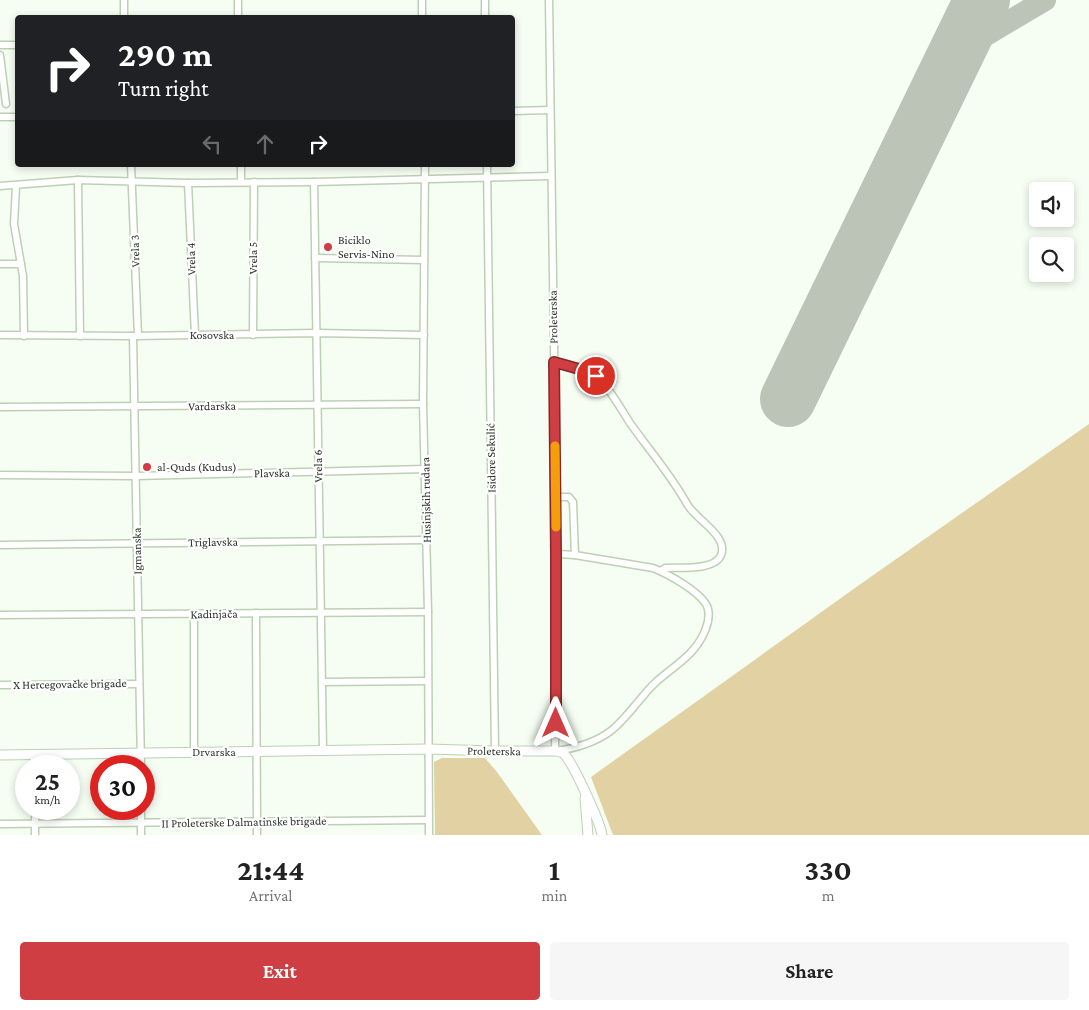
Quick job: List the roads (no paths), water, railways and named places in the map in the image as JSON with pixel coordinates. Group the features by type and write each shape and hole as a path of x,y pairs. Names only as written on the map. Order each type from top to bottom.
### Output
{"main road":[{"name":"Proleterska","path":"428,749 555,751"},
{"name":"Drvarska","path":"34,755 428,749"},
{"path":"555,751 563,754 568,759 598,821 602,835"},
{"name":"Drvarska","path":"0,755 15,755"},
{"path":"584,793 588,835"}],"street":[{"path":"124,0 124,15"},
{"path":"238,0 238,15"},
{"path":"422,0 422,15"},
{"path":"485,0 485,15"},
{"name":"Proleterska","path":"549,0 556,497 555,751"},
{"path":"0,45 15,45"},
{"path":"0,55 6,104"},
{"path":"515,111 550,110"},
{"path":"0,118 15,117"},
{"name":"Vrela 3","path":"131,167 135,336"},
{"path":"241,167 241,182"},
{"name":"Husinjskih rudara","path":"425,167 423,404 428,612 429,835"},
{"name":"Isidore Sekulić","path":"487,167 495,751"},
{"path":"0,186 78,180 188,183 314,182 551,176"},
{"path":"78,180 80,336"},
{"name":"Vrela 5","path":"253,335 254,182"},
{"name":"Vrela 6","path":"314,182 323,750"},
{"name":"Vrela 4","path":"188,183 194,335"},
{"path":"16,186 14,224 21,264 24,336"},
{"path":"315,258 424,260"},
{"path":"0,264 21,264"},
{"name":"Kosovska","path":"0,335 135,336 316,333 424,335"},
{"name":"Igmanska","path":"135,336 136,543 141,752"},
{"path":"554,362 586,371 599,379 662,464 692,512 720,540 721,555 711,565 665,568 661,571"},
{"name":"Vardarska","path":"0,407 423,404"},
{"name":"Plavska","path":"0,475 136,476 425,468"},
{"path":"556,497 569,497 573,502 575,555"},
{"name":"Triglavska","path":"0,545 426,540"},
{"path":"555,751 576,746 610,732 655,683 692,652 703,636 707,624 706,605 691,591 661,571 575,555 556,554"},
{"name":"Kadinjača","path":"0,615 428,612"},
{"path":"256,613 257,835"},
{"path":"194,614 194,752"},
{"path":"322,682 428,681"},
{"name":"X Hercegovačke brigade","path":"0,685 139,684"},
{"path":"35,820 35,835"},
{"name":"II Proleterske Dalmatinske brigade","path":"0,824 428,820"},
{"path":"141,823 141,835"}],"place":[{"name":"Biciklo Servis-Nino","path":"328,247"},
{"name":"al-Quds (Kudus)","path":"147,467"}]}
